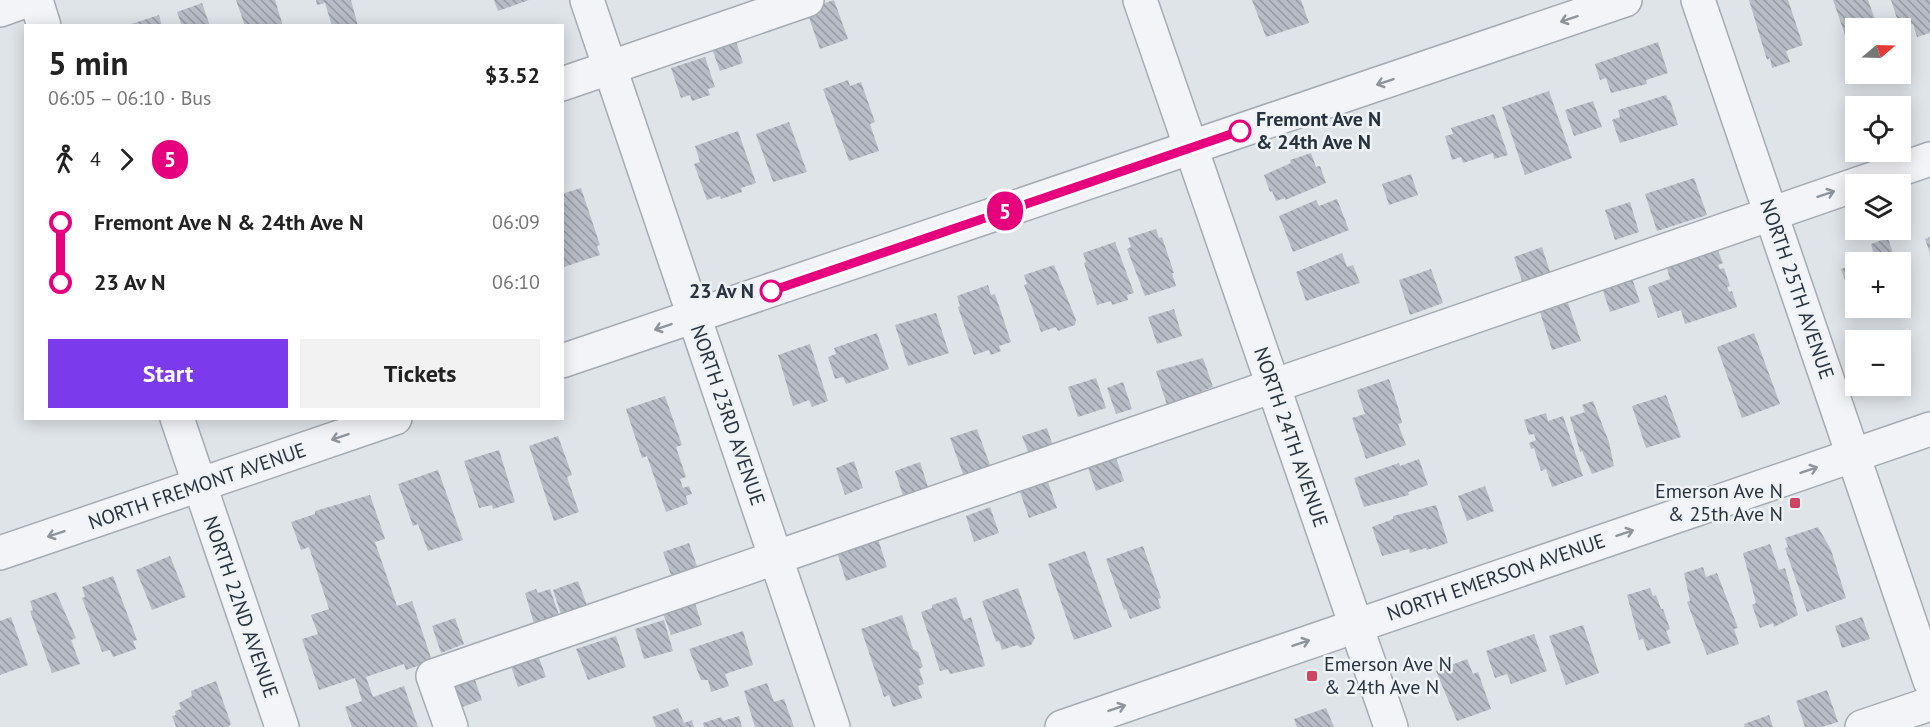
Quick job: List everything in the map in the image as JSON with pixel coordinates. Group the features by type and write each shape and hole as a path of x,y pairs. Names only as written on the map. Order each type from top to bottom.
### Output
{"street":[{"path":"0,10 28,0"},
{"path":"36,0 43,24"},
{"name":"NORTH 23RD AVENUE","path":"587,0 833,727"},
{"path":"564,83 807,0"},
{"name":"NORTH 24TH AVENUE","path":"1140,0 1391,727"},
{"path":"564,361 1624,0"},
{"name":"NORTH 25TH AVENUE","path":"1698,0 1930,681"},
{"path":"451,727 433,676 1930,159"},
{"name":"NORTH 22ND AVENUE","path":"178,420 282,727"},
{"name":"NORTH FREMONT AVENUE","path":"0,553 389,420"},
{"name":"NORTH EMERSON AVENUE","path":"1062,727 1355,624 1930,429"},
{"path":"1862,727 1930,704"}],"building":[{"path":"236,0 275,0 282,24 244,24"},
{"path":"316,0 351,0 357,24 331,24 325,3 317,5"},
{"path":"494,0 529,0 498,11"},
{"path":"834,0 848,39 820,49 806,9"},
{"path":"1252,0 1301,0 1309,23 1266,37"},
{"path":"1749,0 1788,0 1803,45 1786,51 1790,62 1772,68 1770,58 1767,60"},
{"path":"1833,0 1868,0 1874,18 1845,18 1845,35"},
{"path":"1891,0 1930,0 1930,33 1917,37 1913,24 1911,25 1911,18 1897,18"},
{"path":"202,3 209,24 181,24 177,12"},
{"path":"159,15 161,24 131,24"},
{"path":"735,38 743,63 720,71 711,46"},
{"path":"1658,42 1668,73 1646,80 1647,84 1611,93 1606,78 1600,80 1595,64"},
{"path":"705,57 715,87 708,89 710,95 692,101 690,95 681,98 671,68"},
{"path":"848,80 850,86 861,82 875,122 870,124 879,151 849,161 823,89"},
{"path":"1549,91 1572,158 1525,175 1502,107"},
{"path":"1666,95 1670,100 1678,125 1620,143 1612,120 1620,117 1618,110"},
{"path":"1593,101 1602,127 1574,136 1565,110"},
{"path":"1494,114 1508,155 1494,159 1493,153 1463,163 1461,157 1452,160 1445,136 1453,134 1451,128"},
{"path":"789,122 807,172 773,182 756,134"},
{"path":"738,131 756,183 741,188 742,192 721,199 720,196 707,200 694,164 700,162 695,146"},
{"path":"1311,153 1316,167 1320,166 1326,183 1285,200 1285,198 1276,201 1264,175 1291,163 1290,160"},
{"path":"1411,174 1418,195 1389,205 1382,184"},
{"path":"1694,178 1707,215 1657,231 1645,194"},
{"path":"581,188 600,245 597,246 600,255 564,267 564,193"},
{"path":"1337,199 1349,230 1293,252 1279,216 1316,200 1319,206"},
{"path":"1630,202 1639,232 1615,240 1605,210"},
{"path":"1156,229 1159,238 1162,237 1176,286 1145,296 1127,249 1131,247 1128,238"},
{"path":"1930,237 1930,253 1925,239"},
{"path":"1889,240 1893,252 1873,252 1871,244"},
{"path":"1115,242 1134,293 1127,295 1128,300 1112,305 1111,301 1097,305 1083,253"},
{"path":"1542,247 1551,275 1523,284 1514,257"},
{"path":"1717,248 1723,263 1718,265 1720,269 1724,268 1730,286 1727,287 1729,292 1732,291 1737,307 1685,324 1681,310 1658,318 1648,287 1670,279 1666,265"},
{"path":"1342,253 1347,267 1353,265 1360,283 1306,301 1296,272"},
{"path":"1054,265 1076,320 1075,325 1058,331 1056,327 1041,332 1024,285 1027,284 1024,275"},
{"path":"1845,268 1845,280 1841,269"},
{"path":"1431,269 1443,303 1410,315 1399,280"},
{"path":"1630,272 1640,302 1610,312 1600,282"},
{"path":"988,285 991,295 995,294 1011,342 999,346 1001,351 991,355 989,350 974,355 958,307 960,306 957,296"},
{"path":"1568,303 1581,341 1552,350 1540,312"},
{"path":"1174,309 1182,336 1157,344 1148,317"},
{"path":"936,313 949,353 908,366 895,325"},
{"path":"877,333 889,369 846,384 843,377 835,379 828,357 836,354 834,348"},
{"path":"1754,333 1780,404 1742,418 1717,347"},
{"path":"810,344 828,401 812,407 809,400 793,406 778,355"},
{"path":"1203,358 1213,387 1167,405 1156,371"},
{"path":"1096,378 1106,408 1078,417 1068,387"},
{"path":"1389,379 1402,423 1398,424 1406,445 1366,459 1352,418 1365,414 1357,390"},
{"path":"1123,382 1132,409 1116,414 1107,388"},
{"path":"1666,395 1681,437 1646,448 1632,406"},
{"path":"665,396 682,445 676,447 686,477 680,479 683,488 689,486 692,494 686,496 688,504 666,512 647,456 642,458 626,409"},
{"path":"1593,401 1609,442 1614,466 1592,474 1582,451 1580,452 1570,417 1585,412 1582,405"},
{"path":"1546,413 1548,421 1563,416 1583,476 1552,487 1546,469 1541,471 1534,448 1531,449 1529,443 1536,440 1534,434 1529,435 1524,420"},
{"path":"1047,428 1053,446 1029,454 1022,436"},
{"path":"977,429 991,468 964,477 950,438"},
{"path":"558,436 572,475 567,477 579,512 554,521 529,446"},
{"path":"499,450 515,502 493,509 492,505 479,508 464,461"},
{"path":"1114,452 1124,481 1096,491 1086,462"},
{"path":"1419,459 1428,485 1408,492 1409,495 1364,507 1354,478"},
{"path":"854,461 863,488 845,495 836,468"},
{"path":"920,462 928,487 903,496 895,471"},
{"path":"438,470 463,540 428,551 418,524 413,526 398,484"},
{"path":"1048,482 1057,508 1029,518 1020,492"},
{"path":"1485,486 1494,511 1467,521 1458,496"},
{"path":"370,495 385,539 375,542 397,606 412,601 432,661 406,670 404,664 366,677 373,697 404,686 418,727 352,727 345,707 362,701 355,678 319,690 302,639 318,634 311,615 329,609 309,547 301,550 291,522 315,514 315,511"},
{"path":"1436,505 1448,543 1427,550 1426,548 1410,553 1409,549 1382,556 1372,527 1393,519 1393,516"},
{"path":"990,507 999,533 974,542 966,516"},
{"path":"1818,527 1831,550 1846,598 1807,612 1785,548 1788,547 1785,538"},
{"path":"877,536 887,567 846,581 836,549"},
{"path":"689,543 698,569 672,578 663,552"},
{"path":"1770,544 1779,570 1785,568 1798,615 1774,627 1773,623 1760,628 1752,605 1756,603 1743,553"},
{"path":"1143,546 1161,598 1158,599 1161,608 1130,619 1126,609 1124,610 1106,559"},
{"path":"1085,551 1112,627 1074,640 1048,564"},
{"path":"170,556 186,597 152,610 136,570"},
{"path":"1703,567 1706,577 1717,573 1738,628 1734,629 1739,644 1707,655 1687,602 1690,601 1684,573"},
{"path":"113,576 137,640 133,641 136,649 113,657 110,650 102,652 82,598 85,597 82,587"},
{"path":"578,581 588,608 562,617 553,590"},
{"path":"1018,588 1035,638 1031,645 1021,648 1017,645 1002,650 999,641 996,642 982,601"},
{"path":"1650,588 1663,609 1670,629 1666,631 1671,643 1647,651 1643,639 1639,640 1627,595"},
{"path":"536,589 538,593 550,589 560,618 535,627 525,593"},
{"path":"56,592 76,638 71,640 80,664 52,673 30,611 33,610 30,601"},
{"path":"692,594 702,625 671,635 660,605"},
{"path":"956,597 964,620 971,617 985,666 950,674 948,669 940,671 921,612 932,608 932,605"},
{"path":"902,615 913,649 918,652 923,667 919,669 924,684 918,686 922,698 893,707 889,695 884,697 861,629"},
{"path":"11,617 28,665 0,675 0,621"},
{"path":"1862,617 1870,639 1842,648 1835,626"},
{"path":"455,618 464,644 441,653 432,626"},
{"path":"664,620 673,651 644,659 635,629"},
{"path":"1583,625 1599,673 1566,685 1549,636"},
{"path":"743,631 753,665 725,674 729,686 711,692 708,680 701,680 689,649"},
{"path":"1534,634 1547,671 1511,684 1507,674 1495,678 1486,651"},
{"path":"616,636 626,667 588,680 576,649"},
{"path":"535,647 546,677 518,687 508,657"},
{"path":"1467,659 1473,674 1478,672 1491,709 1457,721 1436,671"},
{"path":"471,669 482,700 454,710 444,678"},
{"path":"216,681 231,724 228,727 176,727 172,716 176,715 175,711 181,709 179,703 192,696 191,691"},
{"path":"767,683 774,702 784,699 794,727 755,727 744,691"},
{"path":"1827,690 1838,722 1822,727 1805,727 1796,701"},
{"path":"678,708 684,723 692,720 694,727 656,727 652,717"},
{"path":"1326,708 1334,727 1297,727 1294,719"},
{"path":"1769,715 1773,727 1745,727 1744,724"},
{"path":"739,716 742,727 704,727 703,723 721,717 723,721"}],"bus line":[{"name":"5","path":"771,291 1240,131"}],"place":[{"name":"Fremont Ave N & 24th Ave N","path":"1240,131"},
{"name":"23 Av N","path":"771,291"},
{"name":"Emerson Ave N & 25th Ave N","path":"1795,503"},
{"name":"Emerson Ave N & 24th Ave N","path":"1312,676"}]}
